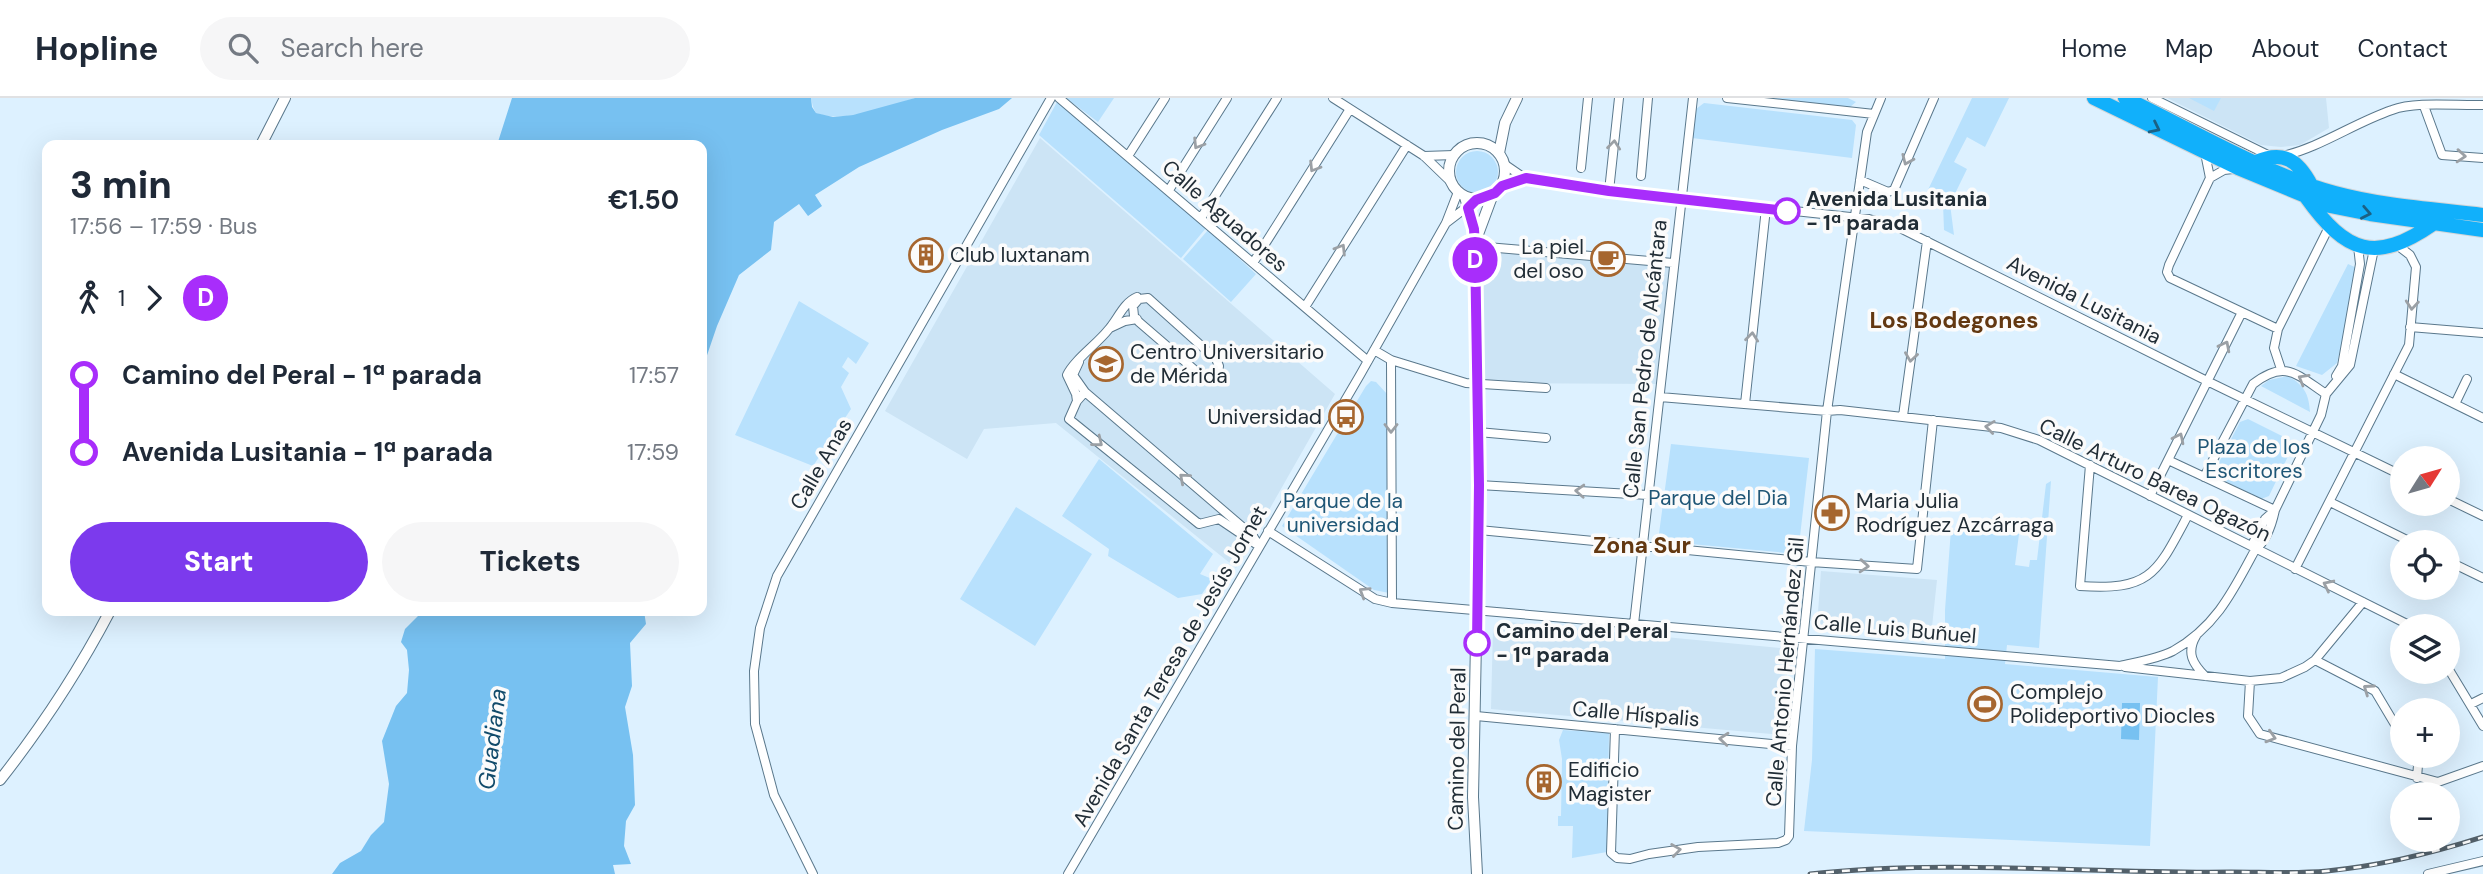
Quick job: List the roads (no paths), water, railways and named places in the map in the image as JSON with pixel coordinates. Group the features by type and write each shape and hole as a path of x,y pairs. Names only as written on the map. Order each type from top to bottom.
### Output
{"highway":[{"path":"2094,98 2238,168 2309,191 2356,212 2483,230"},
{"path":"2125,98 2304,171 2309,191 2329,227 2358,246 2374,248 2396,245 2413,238 2433,224"},
{"path":"2269,158 2309,191 2483,215"}],"street":[{"path":"264,140 285,98"},
{"name":"Calle Anas","path":"813,874 774,794 755,724 754,671 760,628 777,576 1051,98"},
{"name":"Calle Aguadores","path":"1059,98 1368,361"},
{"path":"1128,156 1165,98"},
{"path":"1169,190 1227,98"},
{"path":"1201,218 1277,98"},
{"path":"1333,98 1347,104 1424,156 1464,196"},
{"path":"1464,196 1449,168 1454,155 1466,145 1480,143 1496,134 1505,123 1517,98"},
{"path":"1580,168 1588,98"},
{"path":"1609,191 1619,98"},
{"path":"1640,176 1648,98"},
{"name":"Calle San Pedro de Alcántara","path":"1634,624 1693,98"},
{"path":"1727,98 1874,114"},
{"name":"Calle Antonio Hernández Gil","path":"1615,729 1611,853 1617,858 1623,860 1698,847 1778,843 1789,836 1792,746 1827,411 1867,132 1881,98"},
{"path":"1860,180 1888,192 1894,190 1934,98"},
{"path":"2152,98 2269,158 2307,150 2337,133 2395,108 2483,105"},
{"path":"1253,263 1347,104"},
{"path":"2424,106 2442,155 2483,158"},
{"path":"1464,196 1497,190 1505,177 1502,159 1505,123"},
{"path":"1480,143 1494,148 1502,159"},
{"path":"1305,307 1407,145"},
{"path":"2304,171 2307,150"},
{"path":"2205,153 2210,178"},
{"path":"1424,156 1454,155"},
{"name":"Avenida Lusitania","path":"1502,159 1526,178 1609,191 1854,218 1900,228 2390,469"},
{"path":"2238,168 2224,170 2210,178 2168,272 2170,278 2278,329"},
{"name":"Avenida Lusitania","path":"1497,190 1526,178"},
{"name":"Camino del Peral","path":"1475,246 1497,190"},
{"name":"Avenida Santa Teresa de Jesús Jornet","path":"1069,872 1464,196"},
{"name":"Avenida Santa Teresa de Jesús Jornet","path":"1446,223 1464,196"},
{"name":"Camino del Peral","path":"1464,196 1474,229 1475,246 1479,530 1473,797 1477,874"},
{"path":"1745,404 1766,208"},
{"path":"2281,369 2274,348 2278,329 2329,227"},
{"path":"1903,416 1927,241"},
{"path":"2295,569 2409,345 2416,267 2410,255 2396,245"},
{"path":"1475,246 1673,263"},
{"path":"2255,550 2253,543 2265,519 2275,510 2321,415 2326,394 2342,366 2360,264 2358,246"},
{"path":"2326,394 2350,365 2374,248"},
{"path":"1144,297 1133,306 1134,316 1204,378 1218,374 1216,359 1144,297 1133,298 1079,362 1073,375 1085,392 1253,536 1259,546"},
{"path":"2150,496 2242,312"},
{"path":"1110,328 1137,319"},
{"path":"2410,327 2483,333"},
{"path":"1374,350 1391,360 1466,383 1546,387"},
{"path":"1391,360 1392,603"},
{"path":"1077,401 1067,374 1071,366 1079,362"},
{"path":"2204,477 2253,384 2267,373 2281,369 2297,375 2326,394"},
{"path":"2394,374 2483,418"},
{"path":"2455,404 2468,379"},
{"path":"1085,392 1077,401 1069,419 1199,524 1219,519 1259,546"},
{"name":"Calle Arturo Barea Ogazón","path":"1660,397 1903,416 2001,428 2039,440 2390,616"},
{"path":"1479,530 1811,562 1917,569 1933,420"},
{"path":"1478,432 1546,438"},
{"path":"2168,460 2275,510"},
{"path":"2090,465 2080,586 2111,588 2141,581 2164,560 2188,515"},
{"path":"1479,485 1648,495"},
{"path":"2330,502 2390,531"},
{"path":"2460,505 2483,516"},
{"path":"1213,520 1217,516 1217,507"},
{"name":"Calle Luis Buñuel","path":"1268,531 1375,599 1392,603 2120,667 2171,652 2198,634 2227,603 2255,550"},
{"path":"2460,567 2483,578"},
{"path":"2120,667 2250,681 2281,678 2315,660 2363,602"},
{"path":"0,780 45,719 107,616"},
{"path":"2198,634 2192,643 2191,653 2194,664 2205,676"},
{"path":"2315,660 2375,691 2390,716"},
{"path":"2250,681 2248,716 2260,734 2438,782 2483,766"},
{"path":"2458,684 2483,726"},
{"path":"2470,704 2483,698"},
{"name":"Calle Híspalis","path":"1476,716 1792,746"},
{"path":"2417,778 2418,768"},
{"path":"2428,874 2483,861"}],"water":[{"path":"512,98 811,98 816,113 833,117 853,115 915,98 1012,98 999,109 942,130 859,167 815,195 822,206 808,216 799,204 774,222 771,250 739,275 707,355 707,140 499,140"},
{"name":"Guadiana","path":"418,616 645,616 646,624 630,643 632,686 625,707 633,755 635,805 626,821 624,846 631,864 613,865 615,874 332,874 340,863 361,851 371,835 384,822 389,784 382,741 396,706 407,693 407,650 401,642 405,629"},
{"path":"2122,703 2140,703 2139,740 2121,739"}],"railway":[{"path":"1810,874 1968,867 2315,872 2386,862 2483,837"}],"place":[{"name":"Avenida Lusitania - 1ª parada","path":"1787,211"},
{"name":"Club Iuxtanam","path":"926,255"},
{"name":"La piel del oso","path":"1608,259"},
{"name":"Centro Universitario de Mérida","path":"1106,364"},
{"name":"Universidad","path":"1346,417"},
{"name":"Maria Julia Rodríguez Azcárraga","path":"1832,513"},
{"name":"Camino del Peral - 1ª parada","path":"1477,643"},
{"name":"Complejo Polideportivo Diocles","path":"1985,704"},
{"name":"Edificio Magister","path":"1544,782"}],"district":[{"name":"Los Bodegones","path":"1954,320"},
{"name":"Zona Sur","path":"1642,545"}],"park label":[{"name":"Plaza de los Escritores","path":"2254,459"},
{"name":"Parque del Dia","path":"1718,498"},
{"name":"Parque de la universidad","path":"1343,513"}]}
